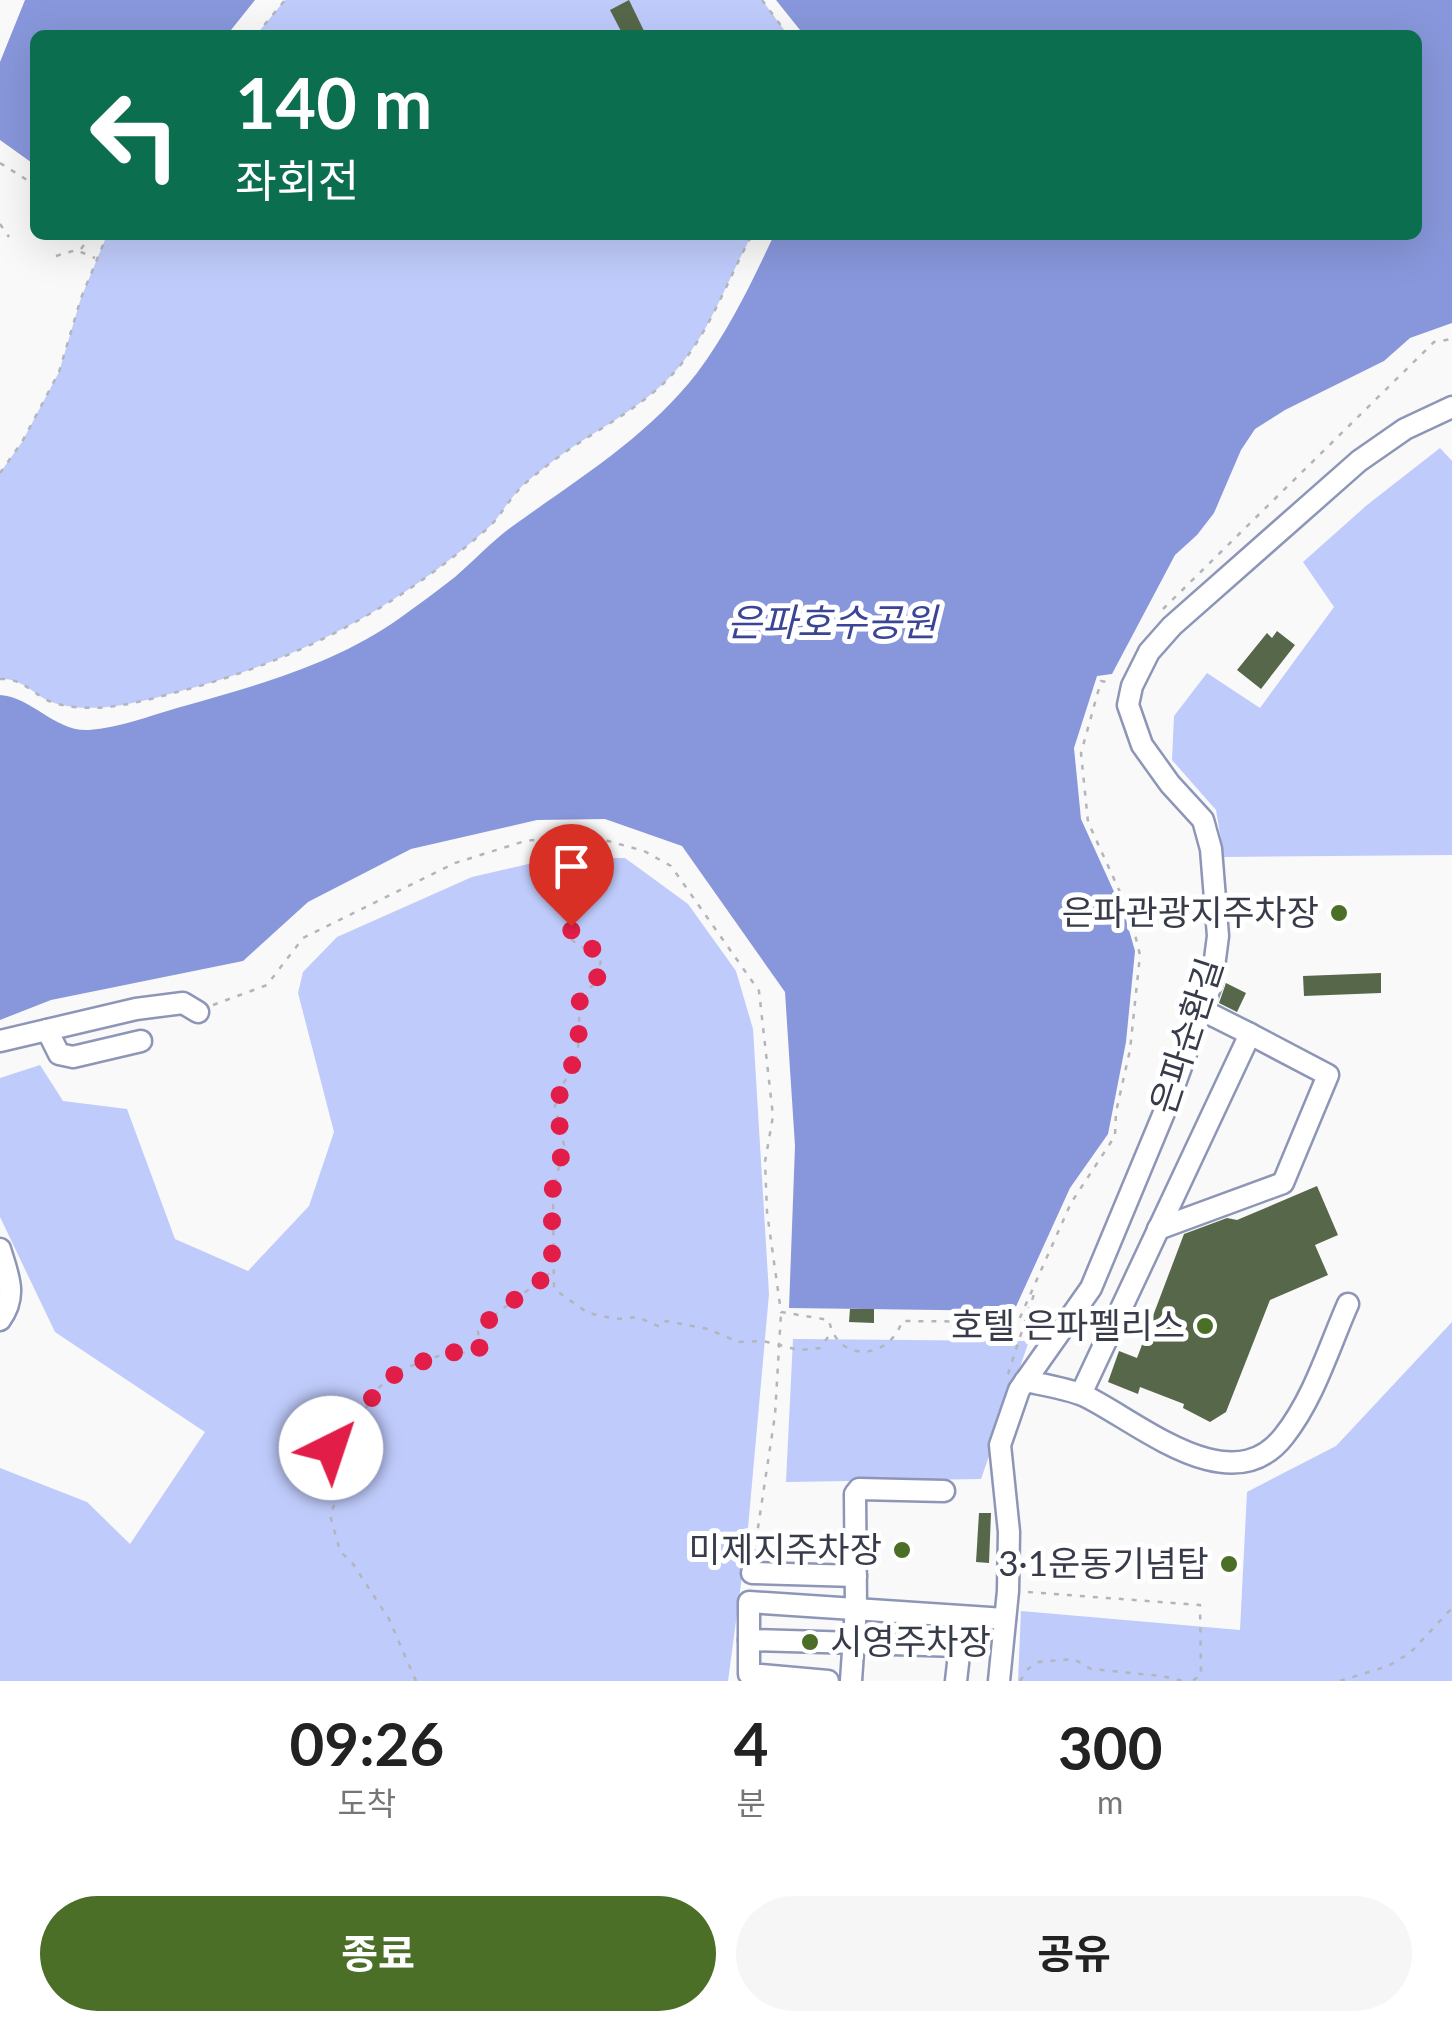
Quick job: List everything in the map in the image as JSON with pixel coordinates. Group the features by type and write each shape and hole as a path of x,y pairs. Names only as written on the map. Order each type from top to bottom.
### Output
{"lane":[{"path":"1127,686 1172,626 1338,479 1405,429 1452,407"},
{"name":"은파순환길","path":"999,1681 1009,1532 1000,1446 1015,1381 1091,1288 1202,1010 1212,982 1218,936 1211,848 1203,820 1142,745 1128,706 1127,686"},
{"path":"0,1041 171,1004 183,1003 198,1012"},
{"path":"1158,1229 1283,1183 1328,1075 1202,1010"},
{"path":"48,1030 59,1054 74,1057 142,1041"},
{"path":"1081,1394 1250,1034"},
{"path":"0,1249 10,1282 10,1305 0,1320"},
{"path":"1015,1381 1081,1394 1188,1453 1220,1464 1237,1464 1261,1455 1283,1438 1310,1391 1348,1304"},
{"path":"851,1681 856,1607 855,1494 859,1488 944,1491"},
{"path":"752,1573 856,1576"},
{"path":"828,1681 748,1674 750,1602 1005,1619"},
{"path":"749,1640 960,1646 956,1681"}],"path":[{"path":"260,30 286,0"},
{"path":"762,0 784,30"},
{"path":"0,163 30,183"},
{"path":"0,224 9,237"},
{"path":"56,256 80,250 87,240"},
{"path":"0,473 22,442 59,372 76,312 105,240"},
{"path":"0,679 16,680 48,700 71,706 122,706 272,663 306,650 367,617 436,571 492,525 517,491 548,464 666,381 697,342 721,302 750,240"},
{"path":"80,250 96,258"},
{"path":"1158,616 1434,342 1452,339"},
{"path":"1015,1381 1047,1254 1070,1203 1115,1136 1116,1112 1130,1050 1140,956 1130,914 1088,822 1080,753 1101,681 1127,686"},
{"path":"577,836 582,874 572,914 572,940 594,949 601,960 596,983 580,995 578,1051 555,1106 564,1145 552,1192 554,1289 588,1313 616,1319 638,1316 660,1327 666,1321 690,1325 738,1342 763,1341 799,1350 820,1348 832,1332"},
{"path":"198,1012 267,985 304,938 455,864 525,841 590,836 644,851 671,866 759,991 773,1116 765,1162 767,1212 781,1312 776,1414 756,1536"},
{"path":"416,1681 389,1618 340,1551 330,1514 344,1482 331,1448 376,1391 400,1370 448,1352 480,1354 478,1331 498,1310 552,1271"},
{"path":"781,1312 830,1320 839,1343 863,1352 888,1343 898,1333 902,1321 1018,1322 1037,1285"},
{"path":"1008,1591 1200,1605 1201,1675 1192,1681"},
{"path":"1340,1681 1388,1666 1410,1653 1452,1608"},
{"path":"1020,1681 1039,1662 1074,1658 1091,1669 1183,1681"}],"shaded area":[{"path":"285,0 762,0 784,30 260,30"},
{"path":"105,240 750,240 700,337 664,383 533,476 488,528 421,581 314,643 237,674 150,699 84,708 55,703 20,683 0,679 0,473 22,442 59,372 81,298"},
{"path":"1440,448 1452,461 1452,855 1224,857 1216,810 1172,760 1174,716 1207,673 1260,708 1334,607 1303,562"},
{"path":"625,858 688,904 736,971 753,1029 769,1294 747,1539 728,1681 0,1681 0,1468 87,1502 130,1544 205,1432 55,1332 0,1217 0,1078 40,1065 63,1101 127,1109 175,1239 248,1271 309,1206 334,1132 298,993 303,972 337,937 472,877 550,859"},
{"path":"1452,1322 1452,1681 1018,1681 1021,1611 1240,1630 1247,1492 1336,1446"},
{"path":"793,1339 1029,1341 981,1479 786,1482"}],"water":[{"path":"25,0 255,0 231,30 30,30 30,161 0,140 0,62"},
{"name":"은파호수공원","path":"776,0 1452,0 1452,323 1410,338 1384,361 1255,429 1241,450 1214,513 1175,555 1112,674 1097,676 1074,748 1081,819 1125,916 1135,951 1126,1042 1108,1134 1070,1188 1014,1311 789,1308 795,1146 785,992 682,846 605,819 537,820 411,849 308,902 243,961 51,1000 0,1020 0,695 23,702 65,726 100,729 264,682 321,661 375,634 448,582 509,529 657,417 697,373 719,340 772,240 1422,240 1422,30 800,30"}],"building":[{"path":"629,0 644,30 620,30 610,10"},
{"path":"1277,631 1295,645 1261,689 1237,670 1267,633 1272,638"},
{"path":"1381,973 1381,993 1304,996 1303,976"},
{"path":"1226,983 1246,993 1237,1012 1219,1003"},
{"name":"호텔 은파펠리스","path":"1317,1186 1338,1235 1315,1245 1328,1275 1270,1300 1226,1412 1210,1422 1183,1408 1184,1404 1140,1387 1138,1394 1108,1382 1119,1351 1137,1358 1184,1234 1227,1218 1237,1220"},
{"path":"850,1309 874,1309 874,1323 849,1322"},
{"path":"979,1513 991,1513 989,1563 976,1562"}],"place":[{"name":"은파관광지주차장","path":"1339,913"},
{"name":"호텔 은파펠리스","path":"1205,1326"},
{"name":"미제지주차장","path":"902,1550"},
{"name":"3·1운동기념탑","path":"1229,1564"},
{"name":"시영주차장","path":"810,1642"}],"route":[{"path":"331,1448 376,1391 400,1370 448,1352 480,1354 478,1331 498,1310 552,1271 552,1192 564,1145 555,1106 578,1051 580,995 596,983 601,960 594,949 572,940 571,926"}]}
